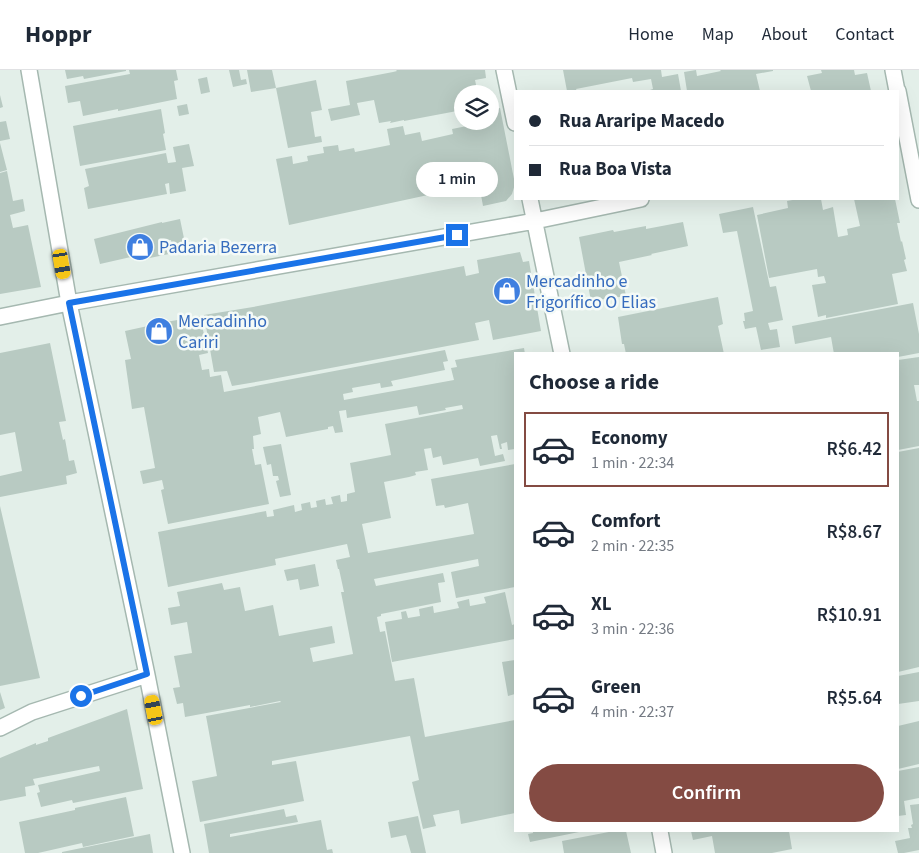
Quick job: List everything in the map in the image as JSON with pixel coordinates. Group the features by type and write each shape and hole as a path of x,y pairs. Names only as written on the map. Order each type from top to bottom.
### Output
{"street":[{"path":"29,70 69,303 147,674 182,853"},
{"path":"504,70 514,118"},
{"path":"893,70 898,90"},
{"path":"899,96 919,200"},
{"path":"530,200 562,352"},
{"path":"0,317 69,303 535,221 636,200"},
{"path":"0,728 32,712 147,674"},
{"path":"660,832 664,853"}],"building":[{"path":"65,70 126,71 84,79 83,76 67,79"},
{"path":"129,70 176,70 178,80 174,81 177,99 83,116 80,101 68,103 65,86 130,74"},
{"path":"229,70 239,70 241,80 246,79 247,84 233,87"},
{"path":"247,70 272,70 276,88 251,92"},
{"path":"485,70 486,78 475,80 476,85 454,85 454,112 404,121 379,123 374,100 357,103 360,115 331,121 328,109 350,105 346,81 397,71"},
{"path":"563,70 661,70 662,77 678,74 681,90 650,90 653,89 651,79 633,82 632,78 576,90 567,90"},
{"path":"696,70 697,76 720,70 773,70 756,74 760,90 687,90 684,72"},
{"path":"821,70 854,70 855,75 867,73 871,90 811,90 807,76 822,73"},
{"path":"207,77 210,92 201,94 198,79"},
{"path":"316,80 322,110 311,112 315,137 321,136 322,142 288,148 276,88"},
{"path":"0,95 3,107 0,108"},
{"path":"187,104 189,114 179,116 177,106"},
{"path":"500,108 514,179 512,194 506,201 483,206 479,184 289,225 276,159 292,156 293,164 308,161 307,156 324,153 323,147 338,145 339,151 354,148 355,152 390,145 387,129 403,126 405,135 420,132 422,141 453,134 452,129 499,130"},
{"path":"161,109 166,150 80,166 73,126"},
{"path":"6,121 10,139 0,141 0,122"},
{"path":"0,143 7,170 0,172"},
{"path":"189,144 194,166 182,168 186,191 170,194 169,183 165,184 167,194 88,209 84,188 89,186 85,169 166,153 168,163 176,162 173,147"},
{"path":"7,171 13,201 23,199 25,211 10,215 13,228 28,225 41,287 0,294 0,173"},
{"path":"821,200 823,210 833,207 838,237 848,235 847,229 860,226 854,200 895,200 900,223 897,223 907,271 892,274 898,304 826,318 826,315 818,317 812,285 826,283 824,276 818,277 817,269 769,278 757,215 788,208 787,201"},
{"path":"753,207 770,287 776,286 783,320 768,323 770,330 777,329 780,347 761,350 756,327 745,329 743,321 745,321 744,313 753,311 737,231 723,233 719,214"},
{"path":"180,219 186,248 173,251 171,240 166,241 169,254 145,259 144,254 100,264 94,239"},
{"path":"683,222 688,246 619,262 626,296 591,301 579,237 613,230 614,232 646,226 646,229"},
{"path":"520,252 523,262 529,261 541,331 493,340 489,320 475,323 479,340 232,386 227,371 214,372 204,315 464,266 466,276 479,273 477,260"},
{"path":"718,297 723,324 718,326 724,352 626,352 624,344 622,344 618,317"},
{"path":"913,303 919,334 919,353 899,357 899,352 834,352 831,337 795,344 792,326"},
{"path":"200,316 208,353 199,355 202,370 209,369 210,377 221,375 224,392 445,350 448,361 443,362 445,370 391,381 393,386 381,388 380,383 352,388 353,392 343,394 344,400 454,380 451,368 457,367 455,360 524,348 525,352 514,352 514,449 508,450 507,442 501,444 502,449 500,449 497,435 491,436 495,456 503,454 505,461 480,466 478,458 443,465 441,456 433,458 431,448 424,449 428,470 415,472 416,475 409,477 384,482 391,518 362,524 368,553 474,534 468,503 445,508 444,505 436,506 431,479 514,464 514,587 456,598 451,572 479,566 478,559 374,579 376,586 443,573 445,582 438,583 441,602 381,614 381,616 377,617 380,632 385,631 395,681 414,678 425,737 514,720 514,813 461,824 459,810 433,815 436,826 423,829 412,782 419,780 410,736 272,761 272,765 296,761 304,801 200,822 192,781 217,776 206,716 281,702 250,707 250,705 185,717 183,703 177,704 173,688 180,687 174,656 192,653 187,622 171,625 168,608 180,606 177,592 222,583 224,590 240,587 245,611 273,605 279,636 332,626 335,643 310,648 313,662 353,654 341,592 344,592 336,560 350,557 347,544 275,559 276,565 168,587 158,532 266,511 267,517 274,516 273,510 294,505 295,512 302,510 301,504 310,502 311,508 317,507 316,501 325,499 326,505 333,504 331,497 340,495 341,502 347,501 347,494 355,492 350,463 391,455 385,424 463,409 462,405 419,415 417,406 347,418 346,410 339,411 343,432 335,433 333,426 328,427 328,429 286,437 280,412 258,417 261,434 253,436 254,449 252,449 255,465 261,464 269,504 168,524 161,490 164,489 162,480 143,484 140,471 155,468 144,407 132,409 125,360 131,359 125,331"},
{"path":"50,343 66,421 59,422 63,440 65,439 69,461 74,460 77,473 66,476 67,484 0,497 0,476 22,471 15,432 0,435 0,353"},
{"path":"919,357 919,385 914,385 917,401 919,401 919,446 899,450 899,360"},
{"path":"281,444 291,495 280,497 276,481 279,480 278,476 273,476 271,464 267,465 263,447"},
{"path":"919,448 919,667 899,672 899,452"},
{"path":"0,506 40,678 0,686"},
{"path":"315,564 319,586 300,590 298,579 287,581 284,570"},
{"path":"505,592 512,625 514,624 514,639 392,662 385,622 402,619 401,612 406,611 408,618 420,616 419,609 433,606 434,613 459,608 457,602 469,599 470,606 486,603 484,597"},
{"path":"514,660 514,694 508,696 502,662"},
{"path":"919,672 919,701 899,704 899,676"},
{"path":"0,692 5,708 0,710"},
{"path":"127,709 143,789 73,803 72,800 41,807 37,793 40,792 38,785 100,771 99,766 33,779 35,785 25,787 26,796 0,801 0,758"},
{"path":"919,721 919,764 899,769 899,726"},
{"path":"919,767 919,798 904,801 906,815 899,816 899,771"},
{"path":"126,797 134,836 83,847 82,843 38,853 25,853 19,822"},
{"path":"919,804 919,850 898,853 895,841 910,838 908,828 912,828 911,825 913,824 910,805"},
{"path":"284,809 286,817 296,815 298,822 230,834 230,837 321,820 327,850 332,849 333,853 209,853 204,824"},
{"path":"418,816 426,853 411,853 406,835 391,838 388,822"},
{"path":"579,832 530,842 528,834"},
{"path":"609,832 626,832 631,853 564,853 562,841"},
{"path":"691,832 789,832 792,849 772,853 715,853 712,836 693,840"},
{"path":"150,834 153,853 62,853 62,852"}],"place":[{"name":"Padaria Bezerra","path":"140,247"},
{"name":"Mercadinho e Frigorífico O Elias","path":"507,291"},
{"name":"Mercadinho Cariri","path":"159,331"}],"route":[{"path":"81,696 147,674 69,303 457,235"}]}
